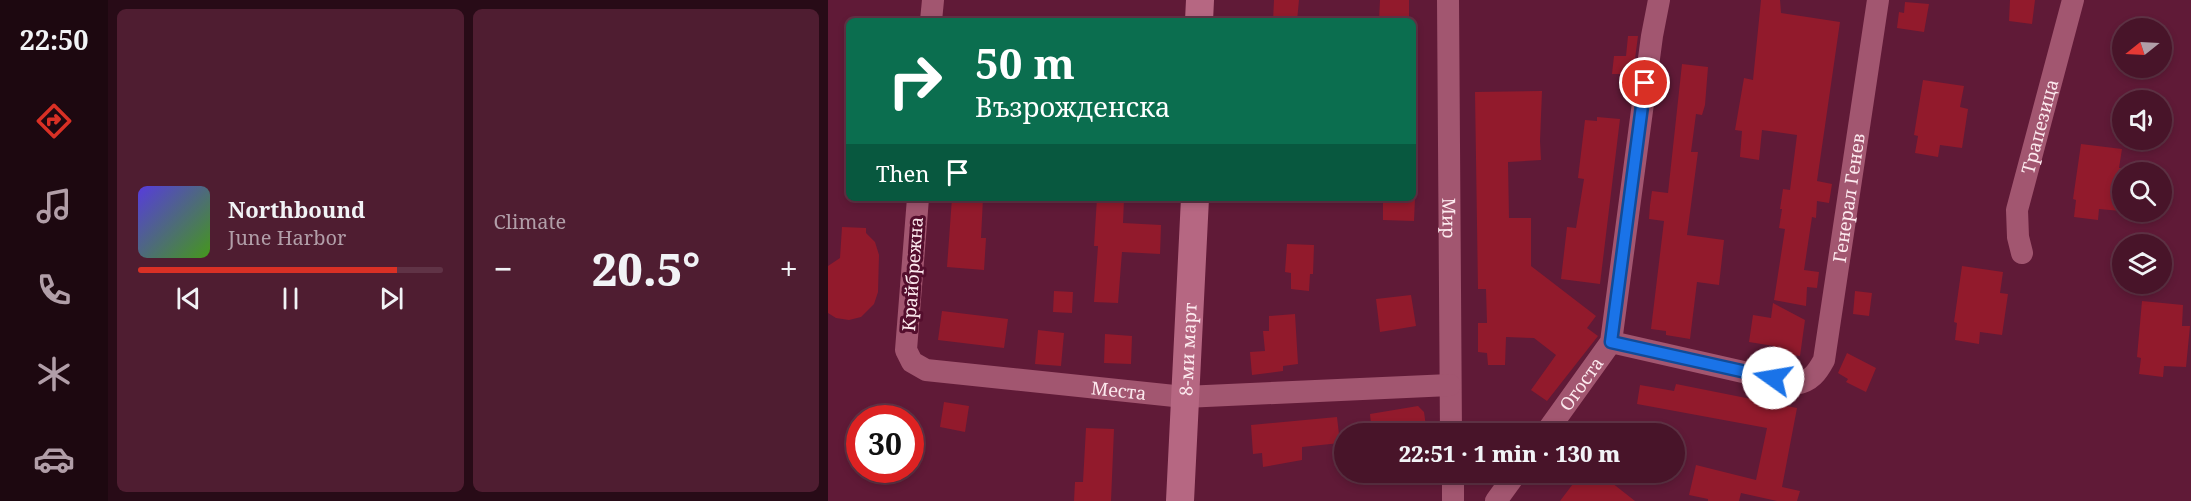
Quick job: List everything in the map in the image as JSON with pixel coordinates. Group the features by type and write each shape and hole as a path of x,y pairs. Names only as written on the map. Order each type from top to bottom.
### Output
{"main road":[{"path":"1199,18 1200,0"},
{"name":"8-ми март","path":"1180,501 1195,201"}],"street":[{"path":"931,18 933,0"},
{"name":"Мир","path":"1448,0 1451,423"},
{"path":"1611,342 1652,36 1659,0"},
{"name":"Генерал Генев","path":"1796,384 1811,378 1824,360 1878,0"},
{"name":"Трапезица","path":"2022,253 2018,237 2017,210 2073,0"},
{"name":"Крайбрежна","path":"906,350 918,201"},
{"name":"Огоста","path":"1553,423 1611,342 1796,384"},
{"name":"Места","path":"906,350 912,362 926,370 1184,397 1450,385"},
{"path":"1453,483 1454,501"},
{"path":"1496,501 1509,483"}],"building":[{"path":"1274,0 1299,0 1297,18 1273,18"},
{"path":"1380,0 1409,0 1409,18 1379,18"},
{"path":"1761,0 1780,0 1781,13 1840,22 1817,181 1832,184 1829,203 1817,201 1816,218 1812,217 1804,270 1819,272 1817,288 1807,287 1806,306 1774,300 1785,229 1779,228 1782,209 1780,209 1783,189 1790,190 1797,135 1762,130 1759,160 1740,157 1742,131 1735,130 1744,78 1753,80"},
{"path":"2010,0 2035,0 2032,24 2009,21"},
{"path":"1905,2 1929,4 1924,32 1897,28 1899,12 1904,13"},
{"path":"1628,36 1638,36 1633,74 1612,74 1614,56 1626,56"},
{"path":"1682,64 1708,67 1705,105 1702,115 1696,114 1691,152 1698,152 1687,235 1724,240 1719,285 1697,282 1690,339 1666,335 1666,331 1651,329 1664,221 1649,219 1650,205 1652,191 1668,193"},
{"path":"1923,80 1964,86 1960,107 1968,109 1962,148 1940,145 1938,157 1915,153 1918,136 1914,135"},
{"path":"1542,91 1541,160 1508,162 1509,218 1531,218 1531,266 1596,316 1587,328 1598,336 1547,401 1531,390 1556,355 1534,338 1506,337 1505,365 1488,365 1487,353 1478,352 1478,323 1487,323 1486,289 1478,289 1475,92"},
{"path":"1597,117 1620,119 1600,284 1561,279 1567,227 1576,228 1584,179 1578,178 1585,120 1597,121"},
{"path":"2081,144 2122,150 2120,162 2112,162 2112,210 2099,209 2098,220 2074,217 2076,200 2073,199"},
{"path":"952,201 983,201 981,238 986,238 984,270 947,267"},
{"path":"1097,201 1124,201 1123,223 1161,225 1160,254 1122,252 1118,303 1094,302 1098,246 1094,246"},
{"path":"1383,201 1415,201 1414,221 1383,220"},
{"path":"842,227 866,228 866,233 875,242 879,255 878,292 874,304 861,317 849,320 836,318 828,313 828,266 840,258"},
{"path":"1287,244 1314,245 1313,274 1310,274 1309,291 1291,289 1291,273 1285,272"},
{"path":"1962,266 2003,272 2000,293 2008,294 2002,335 1980,332 1979,344 1955,340 1957,323 1954,322"},
{"path":"1054,291 1073,292 1072,313 1053,312"},
{"path":"1855,291 1872,293 1869,316 1853,314"},
{"path":"1411,295 1416,326 1380,332 1376,299"},
{"path":"2142,301 2183,305 2182,326 2190,326 2186,367 2164,366 2163,377 2139,374 2141,358 2137,357"},
{"path":"1773,303 1805,320 1800,356 1774,353 1774,346 1749,342 1753,315 1771,318"},
{"path":"942,311 1008,319 1004,348 938,340"},
{"path":"1295,314 1298,364 1283,366 1283,371 1252,375 1250,352 1265,351 1263,331 1269,331 1269,316"},
{"path":"1038,330 1064,333 1061,366 1035,364"},
{"path":"1105,334 1132,336 1131,364 1104,363"},
{"path":"1847,353 1876,368 1866,392 1846,382 1848,379 1838,373"},
{"path":"1676,384 1797,408 1782,487 1800,491 1797,501 1777,501 1741,493 1739,501 1708,501 1708,499 1689,495 1696,465 1756,480 1767,428 1637,404 1640,385 1674,391"},
{"path":"944,402 969,406 965,432 940,427"},
{"path":"1418,406 1424,412 1426,423 1371,423 1370,414"},
{"path":"1337,417 1338,423 1334,423 1334,444 1302,447 1302,460 1263,467 1262,453 1253,454 1251,425"},
{"path":"1086,428 1114,429 1111,501 1074,501 1075,482 1083,482"},
{"path":"1574,483 1612,483 1635,501 1560,501"}],"route":[{"path":"1645,83 1611,342 1773,378"}]}
